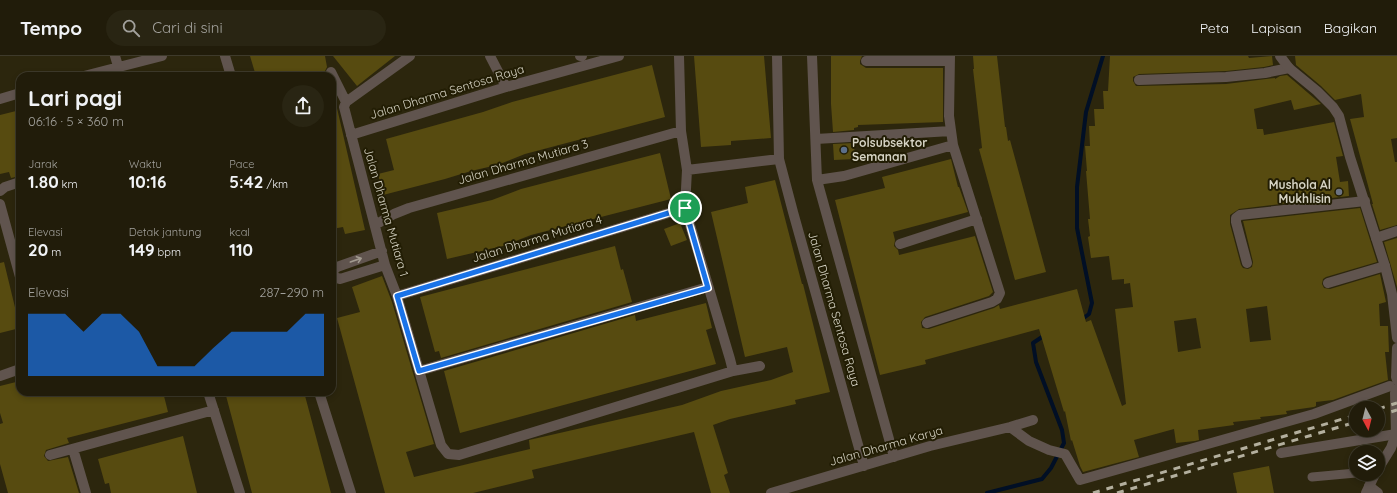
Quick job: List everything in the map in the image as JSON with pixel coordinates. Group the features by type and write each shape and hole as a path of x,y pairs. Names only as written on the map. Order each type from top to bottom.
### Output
{"street":[{"path":"115,56 119,71 162,56"},
{"path":"225,56 230,72"},
{"path":"336,82 346,102 410,56"},
{"path":"490,56 506,87"},
{"path":"679,56 681,131 687,170 685,208 733,371"},
{"name":"Jalan Dharma Sentosa Raya","path":"777,56 779,159 792,212 864,466"},
{"path":"812,56 816,139 816,180 894,457"},
{"path":"1280,56 1289,68 1317,90 1333,107 1339,116 1350,157 1385,266 1392,294 1397,338"},
{"name":"Jalan Dharma Sentosa Raya","path":"351,135 506,87 613,57"},
{"path":"866,61 949,58 949,116 953,145 1000,293 992,302 927,323"},
{"path":"1139,80 1226,77 1265,73 1289,68"},
{"path":"0,99 16,94"},
{"name":"Jalan Dharma Mutiara 1","path":"346,102 344,107 385,265 397,296 441,445 448,454 459,455 733,371 760,366"},
{"name":"Jalan Dharma Mutiara 3","path":"375,225 394,214 409,208 681,131"},
{"path":"816,139 951,131"},
{"path":"816,180 844,176 953,145"},
{"path":"687,170 779,159"},
{"path":"0,191 5,187 16,183"},
{"path":"1247,263 1236,222 1236,218 1240,215 1365,201"},
{"path":"0,204 16,262"},
{"name":"Jalan Dharma Mutiara 4","path":"397,296 685,208"},
{"path":"900,244 977,219"},
{"path":"1376,238 1397,231"},
{"path":"336,268 382,251"},
{"path":"336,278 340,279 385,265"},
{"path":"1328,283 1385,266"},
{"path":"419,371 708,288"},
{"path":"1385,458 1391,448 1396,434 1395,385 1397,348"},
{"path":"0,376 16,370"},
{"path":"1010,427 1029,441 1061,453 1080,480 1314,414 1395,385"},
{"path":"209,396 240,493"},
{"path":"320,396 351,493"},
{"path":"50,454 214,410"},
{"name":"Jalan Dharma Karya","path":"771,493 930,446 1033,420"},
{"path":"1281,453 1396,434"},
{"path":"73,449 86,493"},
{"path":"1367,489 1378,493"}],"lane":[{"path":"1312,477 1349,474"}],"building":[{"path":"250,56 325,56 327,67 325,72 255,72"},
{"path":"333,56 395,56 357,86"},
{"path":"694,56 764,56 771,138 731,141 731,145 701,147"},
{"path":"831,56 862,56 860,64 866,68 943,68 943,122 858,125 858,127 854,128 854,130 833,132 831,104"},
{"path":"973,56 997,56 1008,141 1010,140 1046,272 1015,280 979,149 982,148 973,69"},
{"path":"1110,56 1248,56 1249,58 1272,56 1273,65 1264,67 1226,71 1139,74 1133,77 1133,81 1136,86 1226,84 1275,79 1280,76 1287,75 1321,104 1294,110 1291,100 1254,109 1257,129 1263,129 1264,135 1334,122 1343,156 1336,157 1340,182 1348,181 1349,196 1239,209 1230,215 1230,224 1241,265 1243,268 1248,269 1252,267 1253,262 1243,221 1360,208 1377,262 1326,277 1323,279 1322,284 1324,288 1330,289 1380,274 1386,302 1379,304 1380,326 1388,326 1389,352 1385,352 1388,380 1333,400 1316,402 1316,406 1314,407 1286,411 1287,414 1260,417 1261,419 1233,422 1234,425 1198,430 1199,440 1195,441 1176,443 1174,429 1134,440 1139,457 1083,472 1072,440 1071,441 1065,411 1064,412 1039,329 925,360 926,364 880,375 835,200 885,188 882,177 951,159 958,187 968,212 893,232 895,240 894,246 898,250 899,255 975,236 993,292 989,296 925,317 921,322 922,328 929,329 994,308 999,305 1000,309 1077,289 1086,322 1091,320 1122,406 1126,404 1115,309 1133,307 1130,283 1124,284 1124,279 1112,280 1109,256 1091,258 1088,237 1090,236 1088,219 1090,219 1085,146 1090,146 1089,126 1095,126 1094,109 1104,109 1103,91 1108,91","holes":["1267,306 1271,340 1250,342 1246,309","1196,318 1201,348 1178,352 1174,321"]},
{"path":"1295,56 1397,56 1397,138 1391,139 1395,162 1397,162 1397,225 1380,230 1372,204 1350,119 1364,117 1361,94 1335,100 1296,65"},
{"path":"652,65 665,117 525,154 497,165 383,195 378,174 394,170 386,139 483,112 512,102"},
{"path":"336,108 365,230 345,234 343,227 336,228"},
{"path":"16,111 16,177 11,178 9,172 0,174 0,115"},
{"name":"Polsubsektor Semanan","path":"854,143 855,159 834,160 833,144"},
{"path":"660,153 671,199 531,235 503,246 447,259 437,213 492,200 521,189"},
{"path":"775,180 830,392 795,400 796,404 730,419 713,425 728,473 724,475 730,493 711,493 694,432 532,470 534,478 473,493 385,493 337,318 360,312 352,287 382,276 392,302 434,444 406,452 414,477 530,449 529,440 682,405 721,391 771,380 793,372 787,347 745,357 711,212 748,203 745,187"},
{"path":"680,223 687,240 671,246 664,229"},
{"path":"1397,238 1397,287 1384,242"},
{"path":"615,246 621,270 623,269 632,302 441,358 439,351 435,352 420,297"},
{"path":"4,262 16,312 16,329 0,333 0,263"},
{"path":"706,303 712,328 706,330 716,364 460,433 444,371 635,315 636,321"},
{"path":"16,382 16,396 164,396 168,412 67,438 69,443 46,450 44,456 48,461 68,457 79,493 8,493 0,464 0,424 3,423 0,413 0,386"},
{"path":"226,396 305,396 331,493 252,493"},
{"path":"183,436 197,493 111,493 109,483 105,484 98,459"},
{"path":"1269,466 1274,493 1237,493 1233,473"}],"waterway":[{"path":"1081,320 1089,314 1092,303 1077,228 1077,187 1086,112 1103,56"},
{"path":"987,493 1042,479 1051,468 1064,443 1062,430 1036,362 1033,343 1045,335"}],"railway":[{"path":"1385,407 1397,403"},
{"path":"1385,414 1397,410"},
{"path":"1093,493 1349,417"},
{"path":"1117,493 1349,424"}],"place":[{"name":"Polsubsektor Semanan","path":"844,150"},
{"name":"Mushola Al Mukhlisin","path":"1339,192"}],"route":[{"path":"685,208 708,288 419,371 397,296 685,208"}]}
